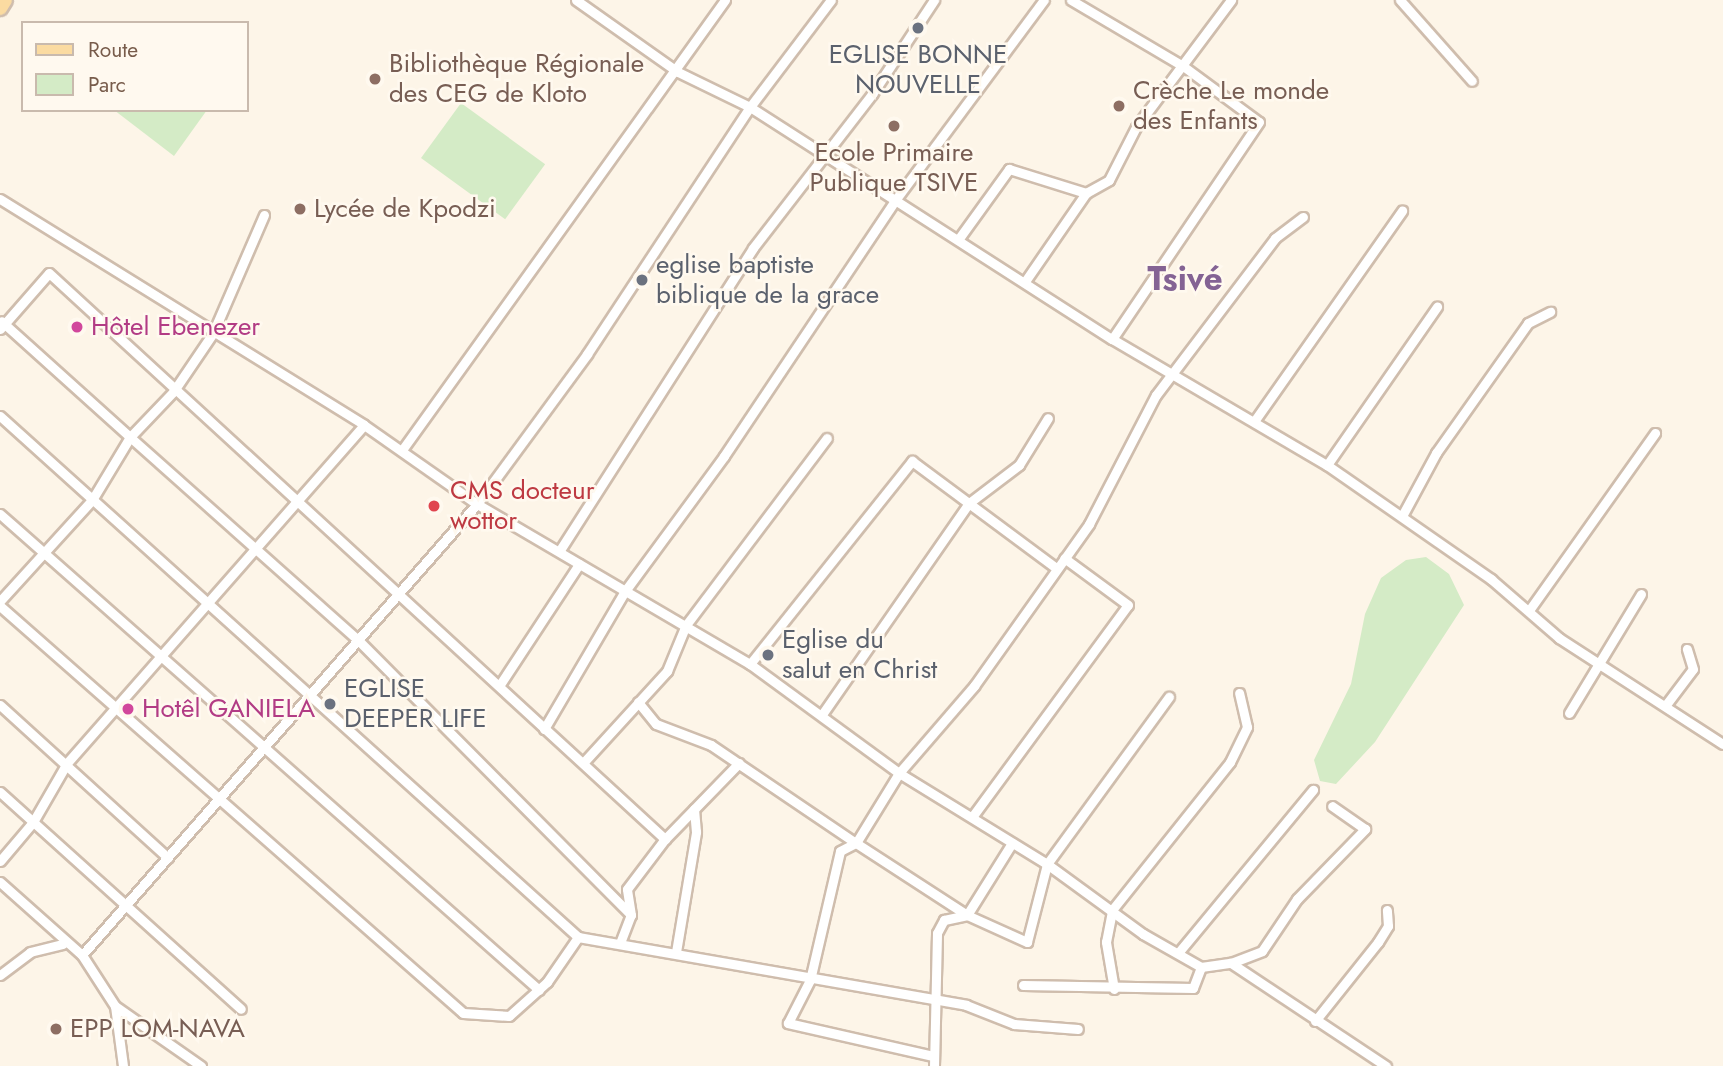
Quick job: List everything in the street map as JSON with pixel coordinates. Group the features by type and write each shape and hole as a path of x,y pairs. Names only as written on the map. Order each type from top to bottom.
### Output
{"main road":[{"path":"0,8 5,0"}],"street":[{"path":"576,0 594,10 678,72 750,107 960,237 1112,339 1178,374 1328,465 1530,609 1559,638 1602,661 1723,744"},
{"path":"594,10 599,0"},
{"path":"402,450 678,72 725,0"},
{"path":"82,954 477,504 587,354 750,107 831,0"},
{"path":"560,550 753,248 826,153 934,0"},
{"path":"544,729 625,591 724,456 896,199 1044,0"},
{"path":"1071,0 1183,66 1259,121 1112,339"},
{"path":"1026,281 1086,193 1109,180 1136,127 1231,0"},
{"path":"1400,0 1472,81"},
{"path":"960,237 1009,169 1086,193"},
{"path":"0,199 364,425 477,504 560,550 579,564 750,664 822,713 899,774 1047,864 1201,967 1231,963 1262,951 1297,899 1365,828 1332,807"},
{"path":"1255,420 1402,211"},
{"path":"264,215 213,333 173,392 130,437 92,500 0,604 463,1013 509,1016 539,990 578,937"},
{"path":"1012,843 967,915 939,925 931,999 934,1061 791,1025 787,1020 810,980 840,851 856,843 899,774 974,685 1089,524 1156,395 1178,374 1275,238 1303,217"},
{"path":"631,915 359,641 1,325 49,273 173,392 664,839"},
{"path":"1328,465 1437,307"},
{"path":"1402,516 1436,453 1528,323 1550,312"},
{"path":"0,416 578,937 676,952 810,980 931,999 1014,1024 1078,1029"},
{"path":"822,713 969,503 1019,465 1048,418"},
{"path":"0,861 33,822 67,763 297,506 364,425"},
{"path":"1530,609 1656,433"},
{"path":"583,763 667,671 686,625 827,438"},
{"path":"750,664 912,461 1056,568"},
{"path":"0,513 539,990"},
{"path":"972,817 1128,605 1064,558"},
{"path":"499,686 579,564"},
{"path":"1569,713 1641,594"},
{"path":"1665,706 1693,668 1687,649"},
{"path":"1114,989 1106,942 1112,910 1242,742 1247,727 1239,693"},
{"path":"638,702 656,724 711,744 967,915 1027,942 1047,864 1169,697"},
{"path":"0,705 67,763 168,858"},
{"path":"620,943 631,915 627,889 664,839 739,763"},
{"path":"1178,953 1313,790"},
{"path":"0,792 241,1009"},
{"path":"676,952 696,831 694,809"},
{"path":"0,882 63,944 82,954 115,1006 201,1066"},
{"path":"1315,1021 1378,942 1388,926 1387,910"},
{"path":"0,975 30,951 63,944"},
{"path":"1231,963 1315,1021 1387,1066"},
{"path":"1023,985 1114,989 1193,988 1201,967"},
{"path":"115,1006 123,1066"}],"green space":[{"path":"461,103 545,164 505,219 421,158"},
{"path":"117,112 206,112 174,156"},
{"path":"1426,557 1449,574 1464,605 1375,742 1336,784 1320,781 1314,760 1351,684 1365,614 1381,578 1406,560"}],"place":[{"name":"EGLISE BONNE NOUVELLE","path":"918,28"},
{"name":"Bibliothèque Régionale des CEG de Kloto","path":"375,79"},
{"name":"Crèche Le monde des Enfants","path":"1119,106"},
{"name":"Ecole Primaire Publique TSIVE","path":"894,126"},
{"name":"Lycée de Kpodzi","path":"300,209"},
{"name":"eglise baptiste biblique de la grace","path":"642,280"},
{"name":"Hôtel Ebenezer","path":"77,327"},
{"name":"CMS docteur wottor","path":"434,506"},
{"name":"Eglise du salut en Christ","path":"768,655"},
{"name":"EGLISE DEEPER LIFE","path":"330,704"},
{"name":"Hotêl GANIELA","path":"128,709"},
{"name":"EPP LOM-NAVA","path":"56,1029"}],"district":[{"name":"Tsivé","path":"1185,279"}]}
